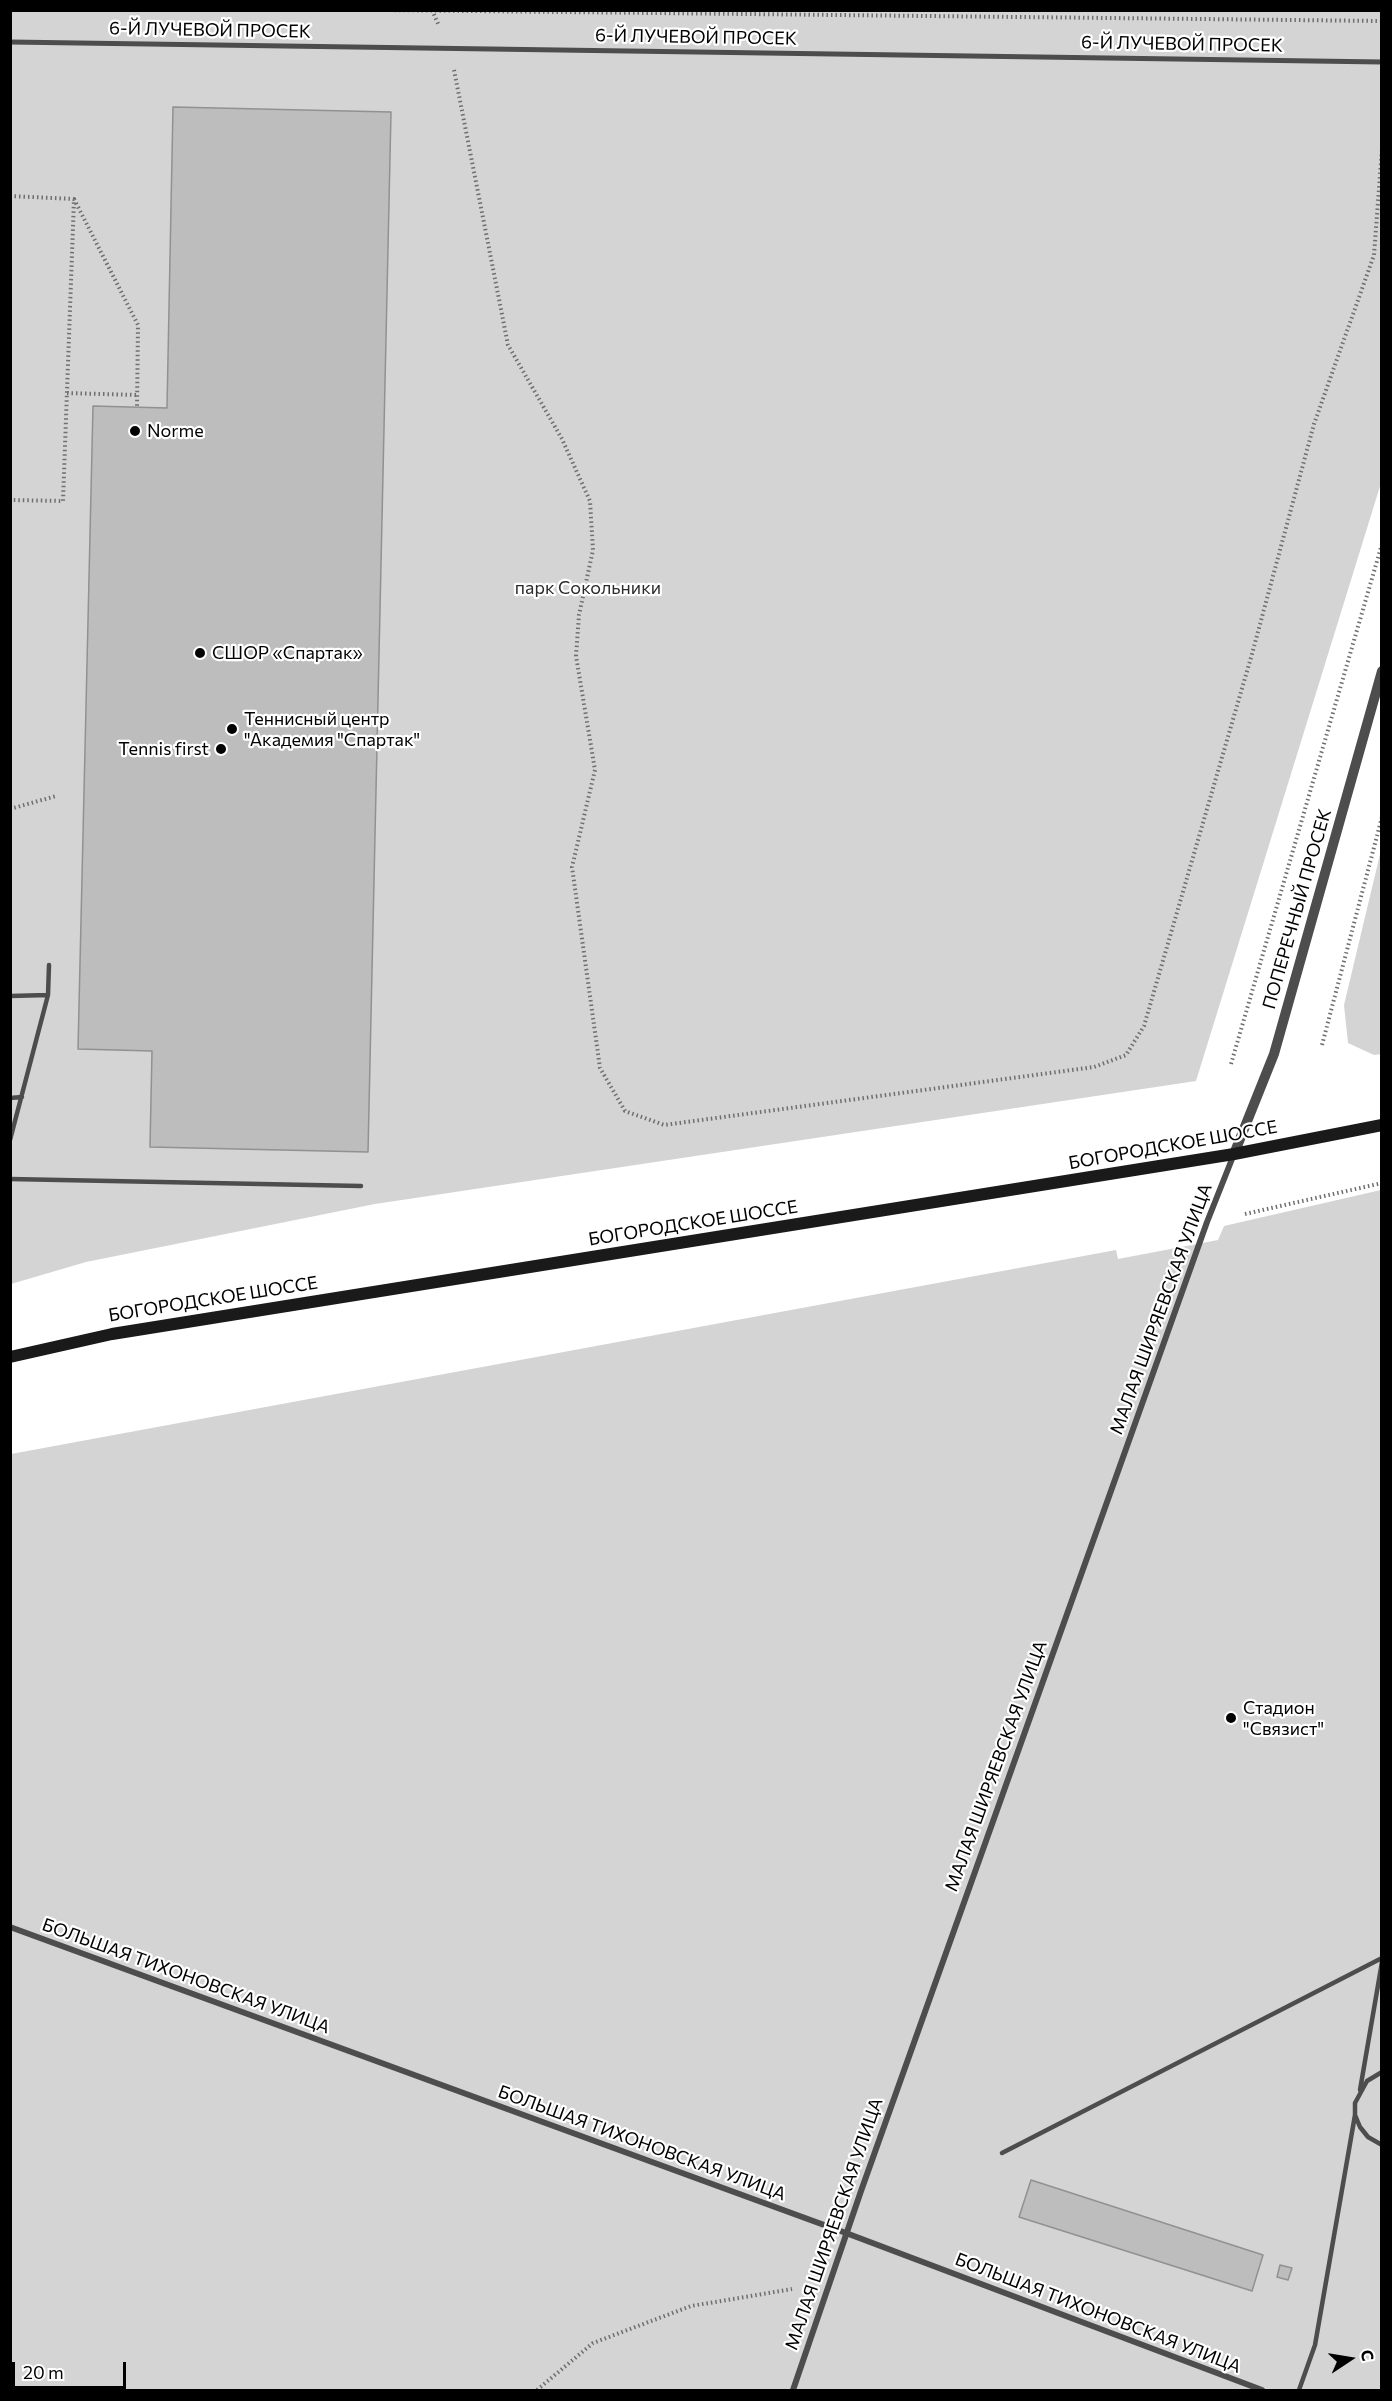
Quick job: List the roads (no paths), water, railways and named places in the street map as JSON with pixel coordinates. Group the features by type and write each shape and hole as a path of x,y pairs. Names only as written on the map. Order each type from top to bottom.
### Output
{"main road":[{"name":"БОГОРОДСКОЕ ШОССЕ","path":"10,1357 124,1332 1234,1154 1382,1125"}],"street":[{"name":"6-Й ЛУЧЕВОЙ ПРОСЕК","path":"10,42 1382,62"},
{"name":"ПОПЕРЕЧНЫЙ ПРОСЕК","path":"1234,1154 1274,1054 1382,670"},
{"name":"МАЛАЯ ШИРЯЕВСКАЯ УЛИЦА","path":"793,2391 846,2233 1203,1233 1234,1154"},
{"name":"БОЛЬШАЯ ТИХОНОВСКАЯ УЛИЦА","path":"10,1928 846,2233 1262,2391"}],"lane":[{"path":"10,1140 48,995 49,965"},
{"path":"10,996 48,995"},
{"path":"10,1098 22,1097"},
{"path":"10,1179 362,1186"},
{"path":"1299,2391 1315,2345 1355,2115 1355,2103 1360,2090 1382,1960"},
{"path":"1002,2153 1382,1960"},
{"path":"1360,2090 1367,2080 1382,2072"},
{"path":"1355,2115 1368,2137 1382,2145"}],"place":[{"name":"Norme","path":"135,431"},
{"name":"СШОР «Спартак»","path":"200,653"},
{"name":"Теннисный центр \"Академия \"Спартак\"","path":"232,729"},
{"name":"Tennis first","path":"221,749"},
{"name":"Стадион \"Связист\"","path":"1231,1718"}],"park label":[{"name":"парк Сокольники","path":"588,588"}]}
